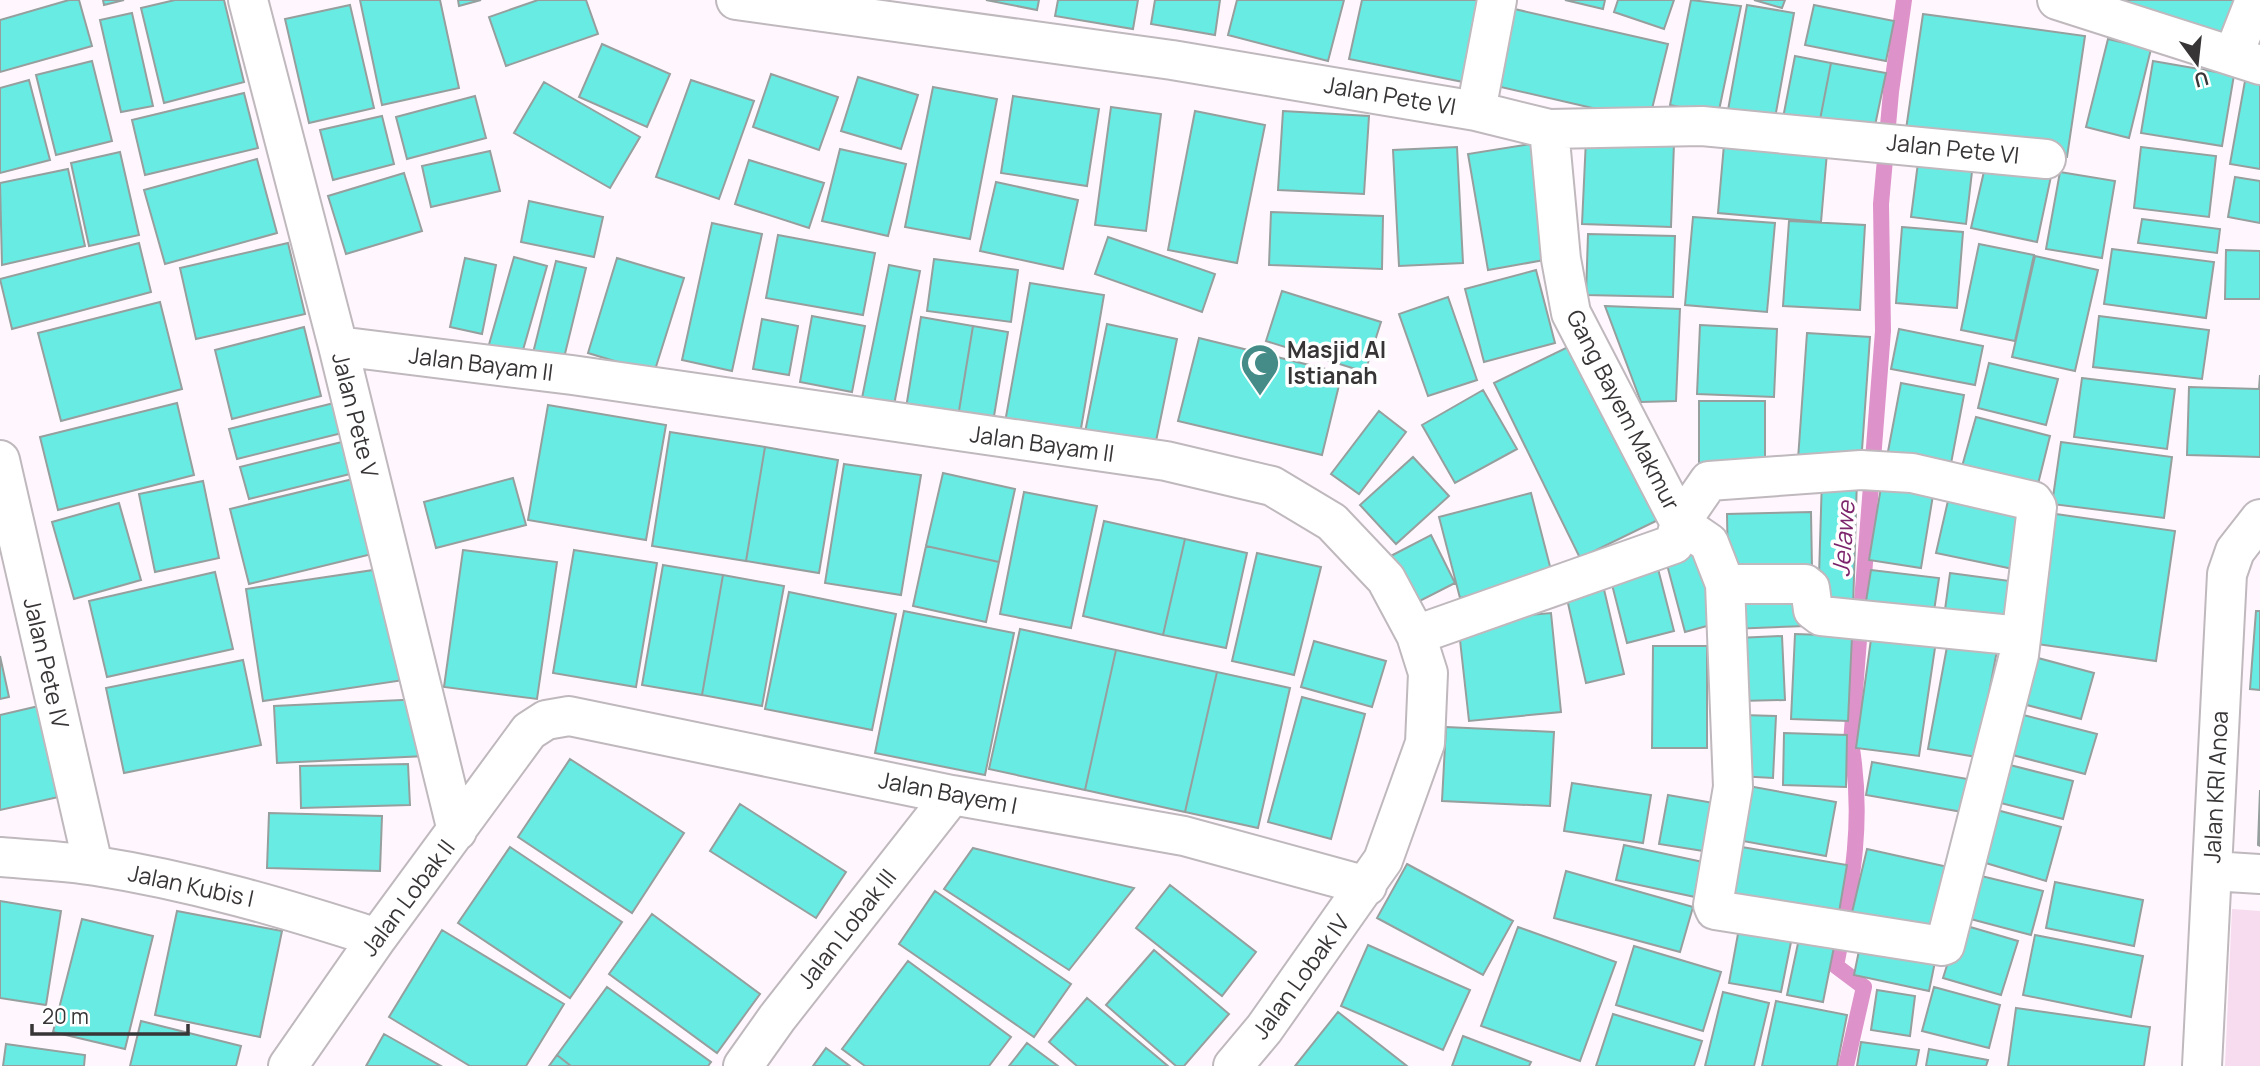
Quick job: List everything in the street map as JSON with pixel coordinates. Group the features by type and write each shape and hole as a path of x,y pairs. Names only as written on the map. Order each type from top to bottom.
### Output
{"street":[{"name":"Jalan Pete V","path":"248,0 338,346 457,831"},
{"name":"Jalan Pete VI","path":"736,0 1172,60 1476,111 1549,129 1702,126 2046,159"},
{"path":"1476,111 1497,0"},
{"path":"2057,0 2246,60 2255,0"},
{"name":"Gang Bayem Makmur","path":"1416,635 1674,544 1680,523 1571,313 1561,259 1549,129"},
{"name":"Jalan Bayam II","path":"338,346 572,374 1166,461 1272,486 1332,522 1386,579 1416,635 1428,673 1425,743 1383,860 1367,887"},
{"name":"Jalan Pete IV","path":"0,460 93,865"},
{"path":"1872,470 1912,473 2033,501 2037,508 2037,527 2021,636 1945,945 1714,908 1733,787 1725,584 1709,543 1680,523 1709,481 1872,470"},
{"name":"Jalan KRI Anoa","path":"2202,1066 2227,574 2235,551 2260,519"},
{"path":"1725,584 1805,584 1810,588 1812,610 1821,616 2021,636"},
{"name":"Jalan Bayem I","path":"529,731 546,720 569,716 952,795 1184,836 1367,887"},
{"name":"Jalan Lobak II","path":"288,1066 377,938 529,731"},
{"name":"Jalan Lobak III","path":"744,1066 952,795"},
{"name":"Jalan Kubis I","path":"0,857 93,865 265,902 377,938"},
{"path":"2212,871 2260,874"},
{"name":"Jalan Lobak IV","path":"1233,1066 1367,887"}],"shaded area":[{"path":"2232,909 2260,911 2260,1066 2225,1066"}],"building":[{"path":"69,0 79,0 92,46 0,72 0,20"},
{"path":"103,0 124,0 104,5"},
{"path":"175,0 224,0 244,82 164,103 141,8"},
{"path":"360,0 440,0 459,88 382,105"},
{"path":"458,0 481,0 459,6"},
{"path":"538,0 586,0 598,34 506,66 489,17"},
{"path":"986,0 1039,0 1037,10"},
{"path":"1058,0 1138,0 1133,29 1055,16"},
{"path":"1155,0 1220,0 1215,35 1151,24"},
{"path":"1237,0 1344,0 1328,61 1228,35"},
{"path":"1362,0 1485,0 1468,83 1349,59"},
{"path":"1565,0 1605,0 1603,9"},
{"path":"1618,0 1674,0 1664,29 1614,12"},
{"path":"1691,0 1741,6 1718,115 1670,105"},
{"path":"1754,0 1785,0 1782,8"},
{"path":"2108,0 2234,0 2218,46"},
{"path":"350,5 374,108 309,123 285,19"},
{"path":"1747,5 1794,13 1775,118 1728,110"},
{"path":"1814,5 1894,21 1886,61 1805,45"},
{"path":"1510,8 1668,44 1649,121 1492,85"},
{"path":"132,13 153,106 121,112 100,20"},
{"path":"1923,14 2085,36 2067,157 1905,136"},
{"path":"2108,39 2151,49 2129,138 2086,127"},
{"path":"602,44 670,74 647,127 579,97"},
{"path":"1795,56 1831,63 1819,125 1783,118"},
{"path":"92,61 112,141 56,155 36,75"},
{"path":"2153,61 2234,75 2222,146 2141,133"},
{"path":"1831,63 1886,73 1873,135 1819,125"},
{"path":"771,74 838,97 819,150 753,127"},
{"path":"858,77 918,95 901,149 841,131"},
{"path":"29,80 50,160 0,173 0,88"},
{"path":"691,80 754,101 719,199 656,177"},
{"path":"2245,81 2260,84 2260,169 2230,164"},
{"path":"544,82 640,137 610,188 514,133"},
{"path":"933,87 997,99 970,239 905,227"},
{"path":"244,93 258,148 145,175 132,120"},
{"path":"475,96 486,138 407,159 396,117"},
{"path":"1013,96 1099,109 1087,186 1001,173"},
{"path":"1111,107 1161,114 1146,231 1095,225"},
{"path":"1195,111 1265,125 1237,263 1168,250"},
{"path":"1283,111 1369,116 1364,194 1278,190"},
{"path":"382,116 394,164 333,180 320,130"},
{"path":"1725,133 1828,141 1821,222 1718,213"},
{"path":"1586,139 1674,143 1671,227 1582,224"},
{"path":"1531,144 1550,259 1488,270 1468,154"},
{"path":"1457,147 1463,263 1399,266 1393,150"},
{"path":"1920,147 1974,154 1966,224 1911,217"},
{"path":"2141,147 2216,156 2209,217 2134,208"},
{"path":"840,149 906,164 888,236 822,221"},
{"path":"490,151 500,191 431,207 422,166"},
{"path":"120,152 139,235 89,246 71,163"},
{"path":"1988,154 2053,167 2037,242 1971,228"},
{"path":"257,159 277,233 165,264 144,190"},
{"path":"749,160 824,183 809,228 735,204"},
{"path":"68,169 85,246 2,265 0,183"},
{"path":"2060,172 2115,181 2102,258 2046,249"},
{"path":"404,173 422,231 346,254 328,196"},
{"path":"2235,177 2260,181 2260,223 2228,217"},
{"path":"996,182 1078,200 1063,269 980,251"},
{"path":"529,201 603,217 594,257 521,242"},
{"path":"1271,212 1383,216 1382,269 1269,265"},
{"path":"1693,217 1775,223 1767,312 1685,305"},
{"path":"2142,219 2220,229 2217,253 2138,243"},
{"path":"1789,221 1865,225 1860,310 1783,306"},
{"path":"712,223 762,234 732,371 682,360"},
{"path":"1902,227 1963,232 1957,308 1896,303"},
{"path":"1588,234 1675,236 1673,297 1586,295"},
{"path":"778,235 875,253 863,315 766,298"},
{"path":"1108,237 1215,274 1202,312 1095,274"},
{"path":"139,243 151,292 12,329 0,279"},
{"path":"288,243 305,314 196,339 180,268"},
{"path":"1979,244 2034,255 2015,341 1961,330"},
{"path":"2112,249 2214,262 2206,318 2104,304"},
{"path":"2226,250 2260,251 2260,299 2225,299"},
{"path":"2035,256 2098,270 2075,371 2012,357"},
{"path":"514,257 547,266 521,357 488,348"},
{"path":"465,258 496,265 482,334 450,327"},
{"path":"617,258 684,278 654,373 588,353"},
{"path":"934,259 1018,270 1011,322 927,311"},
{"path":"556,261 586,268 561,370 531,361"},
{"path":"889,265 920,271 894,405 862,398"},
{"path":"1536,270 1555,343 1484,362 1465,289"},
{"path":"1030,283 1104,295 1079,440 1004,428"},
{"path":"1282,291 1381,322 1365,372 1266,341"},
{"path":"1448,297 1477,380 1428,396 1399,314"},
{"path":"160,302 182,389 61,421 38,333"},
{"path":"1605,306 1680,309 1676,401 1641,402"},
{"path":"812,316 865,326 852,392 800,382"},
{"path":"2099,316 2209,330 2202,379 2093,367"},
{"path":"921,317 973,326 956,429 904,420"},
{"path":"762,319 798,326 789,375 753,369"},
{"path":"1107,324 1177,339 1154,451 1084,437"},
{"path":"1700,325 1777,329 1774,397 1697,394"},
{"path":"973,326 1008,332 991,434 956,429"},
{"path":"304,327 321,396 232,419 215,350"},
{"path":"1899,329 1983,346 1975,385 1891,369"},
{"path":"1807,333 1870,337 1861,464 1798,459"},
{"name":"Masjid Al Istianah","path":"1199,338 1342,373 1322,455 1178,421"},
{"path":"1572,345 1658,520 1580,558 1494,383"},
{"path":"1989,363 2058,379 2046,425 1978,408"},
{"path":"2260,375 2260,457 2187,455 2189,387 2259,389"},
{"path":"2082,378 2175,389 2167,449 2074,437"},
{"path":"1901,383 1964,395 1949,474 1886,462"},
{"path":"1483,390 1517,449 1455,483 1422,425"},
{"path":"1699,401 1765,401 1765,474 1699,474"},
{"path":"177,403 194,475 58,510 40,437"},
{"path":"334,403 342,433 237,459 229,429"},
{"path":"548,405 666,425 646,540 528,520"},
{"path":"1379,411 1406,432 1359,494 1331,474"},
{"path":"1976,417 2050,436 2035,496 1959,477"},
{"path":"670,432 765,447 746,561 652,546"},
{"path":"346,441 354,473 249,499 240,467"},
{"path":"2061,442 2172,457 2164,518 2052,504"},
{"path":"765,447 838,460 819,573 746,561"},
{"path":"1413,457 1449,496 1396,544 1360,505"},
{"path":"844,464 921,475 901,595 825,583"},
{"path":"943,473 1015,489 999,562 926,546"},
{"path":"1883,475 1935,483 1921,568 1869,560"},
{"path":"357,478 376,553 249,584 230,509"},
{"path":"513,478 526,525 436,548 424,502"},
{"path":"1822,478 1857,479 1853,609 1818,609"},
{"path":"203,481 219,558 155,572 139,494"},
{"path":"1024,492 1097,506 1071,628 1000,614"},
{"path":"1950,492 2032,510 2018,570 1936,553"},
{"path":"1531,493 1552,574 1460,598 1439,517"},
{"path":"119,503 141,580 74,599 52,522"},
{"path":"1811,512 1812,569 1728,571 1727,514"},
{"path":"2049,513 2175,531 2156,661 2030,643"},
{"path":"1104,521 1185,539 1163,635 1083,616"},
{"path":"1431,535 1455,583 1408,607 1383,560"},
{"path":"1185,539 1247,553 1226,648 1163,635"},
{"path":"926,546 999,562 986,622 913,606"},
{"path":"463,550 557,562 537,699 444,687"},
{"path":"574,550 657,563 636,687 553,673"},
{"path":"1706,550 1725,621 1685,632 1666,561"},
{"path":"1257,553 1321,567 1294,675 1232,661"},
{"path":"1656,561 1674,631 1627,643 1609,573"},
{"path":"663,565 723,575 702,695 642,685"},
{"path":"387,568 404,680 263,701 246,589"},
{"path":"1871,570 1939,578 1932,624 1864,614"},
{"path":"215,572 233,649 107,677 89,601"},
{"path":"1950,573 2025,583 2019,627 1944,617"},
{"path":"723,575 784,586 762,706 702,695"},
{"path":"1602,581 1624,674 1586,683 1565,590"},
{"path":"789,592 896,614 872,730 765,709"},
{"path":"1806,594 1806,626 1731,629 1730,597"},
{"path":"904,611 1014,633 985,775 875,753"},
{"path":"2256,611 2260,611 2260,690 2250,689"},
{"path":"1551,613 1561,712 1469,721 1458,622"},
{"path":"1020,629 1116,650 1085,790 989,769"},
{"path":"1872,632 1936,641 1919,756 1856,748"},
{"path":"1795,634 1852,636 1848,721 1791,719"},
{"path":"1782,636 1785,700 1740,701 1737,638"},
{"path":"1949,636 1998,645 1977,757 1928,749"},
{"path":"1314,641 1386,661 1372,707 1301,687"},
{"path":"1653,646 1707,646 1707,748 1652,748"},
{"path":"1116,650 1217,672 1185,812 1085,790"},
{"path":"2027,655 2094,673 2081,719 2015,702"},
{"path":"0,656 9,697 0,699"},
{"path":"243,660 261,745 124,773 106,688"},
{"path":"1217,672 1290,688 1258,828 1185,812"},
{"path":"1302,697 1365,714 1331,839 1268,822"},
{"path":"423,699 426,756 277,763 274,706"},
{"path":"43,705 63,796 0,810 0,715"},
{"path":"2012,712 2097,734 2085,774 2001,752"},
{"path":"1741,715 1776,716 1773,778 1738,776"},
{"path":"1446,727 1554,732 1550,806 1442,801"},
{"path":"1784,733 1847,735 1846,787 1783,785"},
{"path":"570,759 684,833 632,913 518,837"},
{"path":"1872,762 1973,780 1968,813 1866,795"},
{"path":"2002,763 2073,781 2063,819 1993,801"},
{"path":"408,764 410,805 301,808 300,766"},
{"path":"1572,783 1651,795 1643,843 1564,831"},
{"path":"1743,785 1836,802 1826,856 1732,839"},
{"path":"2260,790 2260,846 2258,845"},
{"path":"1668,795 1725,805 1716,853 1659,844"},
{"path":"740,804 846,872 816,918 710,851"},
{"path":"1993,809 2061,827 2046,881 1979,861"},
{"path":"269,813 382,816 380,871 267,868"},
{"path":"1624,845 1703,862 1695,897 1616,880"},
{"path":"1736,846 1847,865 1837,924 1726,906"},
{"path":"510,847 622,922 570,998 458,923"},
{"path":"973,848 1134,888 1069,970 944,889"},
{"path":"1867,849 1957,869 1940,941 1850,921"},
{"path":"1407,864 1513,921 1483,975 1377,918"},
{"path":"1566,871 1693,907 1680,952 1554,918"},
{"path":"1973,874 2043,891 2031,935 1963,917"},
{"path":"2055,882 2143,900 2134,946 2046,928"},
{"path":"1170,885 1256,952 1222,996 1136,928"},
{"path":"935,891 1071,984 1034,1037 899,944"},
{"path":"0,901 61,911 46,1005 0,998"},
{"path":"177,911 282,931 260,1037 155,1015"},
{"path":"652,914 760,994 717,1053 609,974"},
{"path":"82,919 153,936 125,1049 53,1032"},
{"path":"1740,923 1793,932 1781,992 1729,983"},
{"path":"1960,924 2018,941 2001,995 1943,978"},
{"path":"1518,927 1616,962 1580,1061 1481,1026"},
{"path":"442,930 564,1004 526,1066 470,1066 389,1017"},
{"path":"1800,934 1835,942 1823,1002 1787,995"},
{"path":"2035,935 2143,956 2131,1017 2023,995"},
{"path":"1862,936 1937,952 1929,991 1854,975"},
{"path":"1368,945 1470,990 1443,1050 1341,1006"},
{"path":"1634,946 1721,972 1703,1031 1616,1005"},
{"path":"1154,950 1229,1014 1184,1066 1176,1066 1106,1005"},
{"path":"908,961 1011,1037 989,1066 865,1066 842,1049"},
{"path":"607,987 711,1062 708,1066 571,1066 557,1055"},
{"path":"1934,987 2000,1005 1989,1048 1922,1031"},
{"path":"1877,990 1915,996 1910,1036 1871,1030"},
{"path":"1723,992 1769,1003 1754,1066 1705,1066"},
{"path":"1087,998 1168,1066 1077,1066 1049,1042"},
{"path":"1776,1001 1847,1015 1837,1066 1762,1066"},
{"path":"2016,1008 2150,1027 2144,1066 2008,1066"},
{"path":"1338,1012 1407,1066 1295,1066"},
{"path":"1613,1014 1702,1041 1694,1066 1596,1066"},
{"path":"141,1021 241,1046 236,1066 130,1066"},
{"path":"384,1034 441,1066 366,1066"},
{"path":"1463,1036 1531,1062 1529,1066 1452,1066"},
{"path":"1861,1042 1919,1050 1916,1066 1857,1066"},
{"path":"1027,1043 1058,1066 1009,1066"},
{"path":"6,1044 85,1055 84,1066 3,1066"},
{"path":"826,1048 850,1066 813,1066"},
{"path":"1929,1049 1988,1060 1986,1066 1926,1066"},
{"path":"557,1055 571,1066 549,1066"}],"waterway":[{"name":"Jelawe","path":"1846,1066 1864,987 1836,966 1851,882 1856,828 1857,801 1851,743 1883,331 1881,204 1891,92 1904,0"}],"place":[{"name":"Masjid Al Istianah","path":"1260,397"}]}
